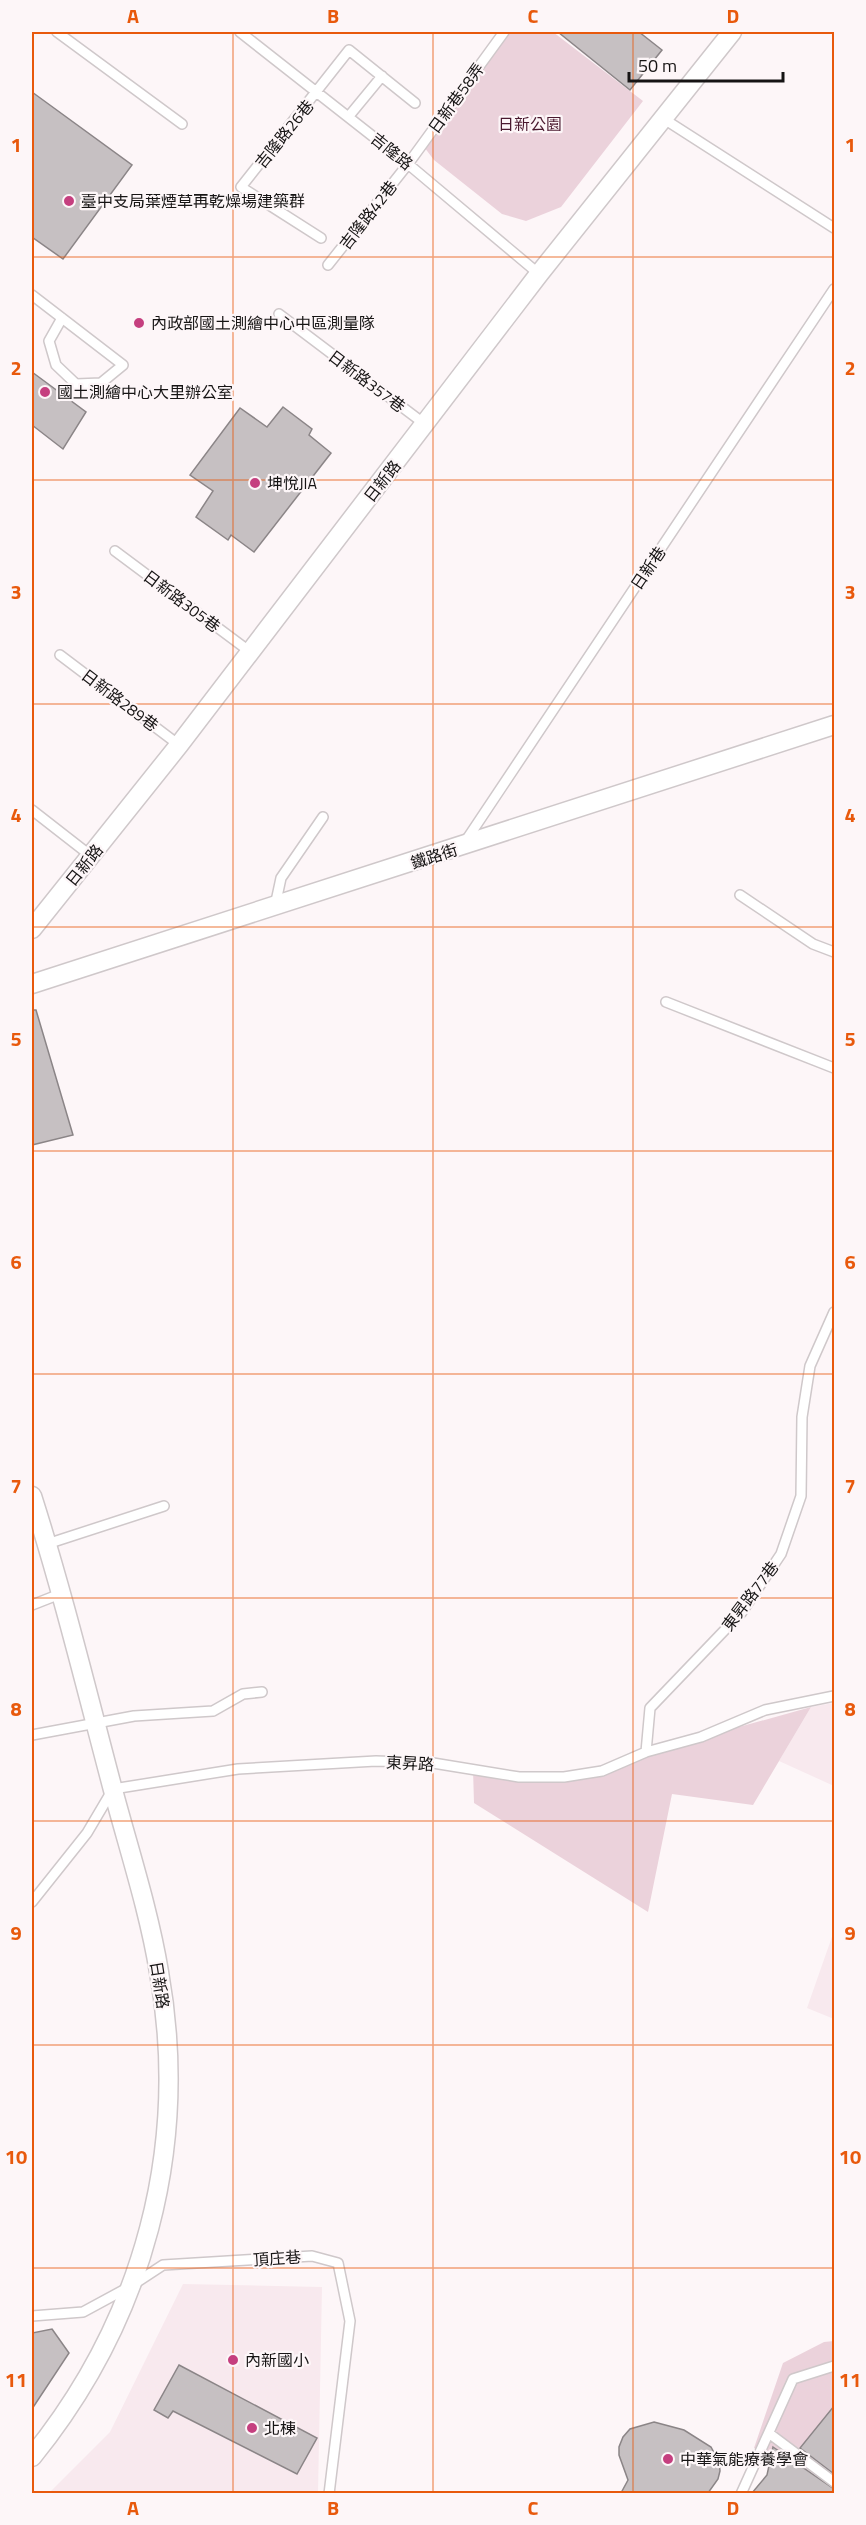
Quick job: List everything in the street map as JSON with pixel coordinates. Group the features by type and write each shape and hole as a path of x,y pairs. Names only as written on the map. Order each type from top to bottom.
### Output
{"street":[{"name":"日新路","path":"32,929 179,745 249,651 426,425 539,274 732,32"},
{"name":"鐵路街","path":"32,984 834,725"},
{"name":"日新路","path":"32,1496 96,1725 159,1971 168,2056 165,2145 147,2235 131,2286 112,2334 93,2369 60,2421 32,2457"}],"lane":[{"path":"57,32 182,124"},
{"name":"吉隆路","path":"240,32 349,116 539,274"},
{"name":"日新巷58弄","path":"408,164 504,32"},
{"path":"318,91 349,50 415,103"},
{"path":"349,116 382,76"},
{"name":"吉隆路26巷","path":"318,91 241,187 321,238"},
{"path":"664,119 834,228"},
{"name":"吉隆路42巷","path":"328,265 408,164"},
{"name":"日新巷","path":"462,847 834,289"},
{"path":"34,301 62,318 123,365 101,383 76,384 56,365 49,341 62,318"},
{"name":"日新路357巷","path":"279,314 426,425"},
{"name":"日新路305巷","path":"115,551 249,651"},
{"name":"日新路289巷","path":"60,655 179,745"},
{"path":"32,810 91,856"},
{"path":"275,907 281,878 323,818"},
{"path":"740,895 813,944 834,952"},
{"path":"666,1002 834,1068"},
{"name":"東昇路77巷","path":"646,1752 650,1708 742,1612 781,1554 801,1496 802,1417 810,1366 834,1312"},
{"path":"47,1544 164,1506"},
{"path":"32,1605 60,1594"},
{"path":"32,1735 96,1725 134,1716 213,1711 243,1694 262,1692"},
{"name":"東昇路","path":"112,1789 238,1768 376,1761 433,1763 519,1777 564,1777 602,1771 646,1752 701,1737 765,1710 834,1696"},
{"path":"32,1902 87,1833 112,1789"},
{"name":"頂庄巷","path":"32,2316 83,2312 131,2286 163,2265 312,2256 338,2263 350,2321 329,2493"},
{"path":"741,2493 770,2434 793,2379 834,2366"},
{"path":"770,2434 834,2482"}],"shaded area":[{"path":"834,1703 834,1786 779,1761 811,1707"},
{"path":"834,1931 834,2019 807,2008"},
{"name":"內新國小","path":"183,2284 322,2287 318,2493 48,2494 110,2432"}],"green space":[{"name":"日新公園","path":"508,32 553,32 643,101 561,207 526,221 502,214 434,160 421,143"},
{"path":"811,1707 753,1805 672,1794 648,1912 474,1803 473,1769 563,1776"},
{"path":"834,2341 834,2491 754,2448 783,2363 824,2342"}],"building":[{"path":"558,32 639,32 662,50 630,90"},
{"name":"臺中支局葉煙草再乾燥場建築群","path":"32,92 132,165 63,259 32,237"},
{"name":"國土測繪中心大里辦公室","path":"32,372 86,412 63,449 32,425"},
{"name":"坤悅JIA","path":"283,407 312,429 309,435 331,453 254,552 231,535 228,540 196,517 213,491 190,475 240,408 267,427"},
{"path":"32,1010 36,1010 73,1135 32,1145"},
{"path":"52,2329 69,2353 32,2409 32,2333"},
{"name":"北棟","path":"179,2365 317,2438 297,2474 173,2411 168,2418 154,2410"},
{"path":"834,2406 834,2474 800,2448"},
{"name":"中華氣能療養學會","path":"654,2422 684,2430 711,2447 719,2462 720,2471 718,2479 708,2493 621,2493 628,2480 619,2455 623,2437 630,2429"},
{"path":"773,2447 834,2489 834,2493 752,2493 767,2475"}],"place":[{"name":"臺中支局葉煙草再乾燥場建築群","path":"69,201"},
{"name":"內政部國土測繪中心中區測量隊","path":"139,323"},
{"name":"國土測繪中心大里辦公室","path":"45,392"},
{"name":"坤悅JIA","path":"255,483"},
{"name":"內新國小","path":"233,2360"},
{"name":"北棟","path":"252,2428"},
{"name":"中華氣能療養學會","path":"668,2459"}]}
